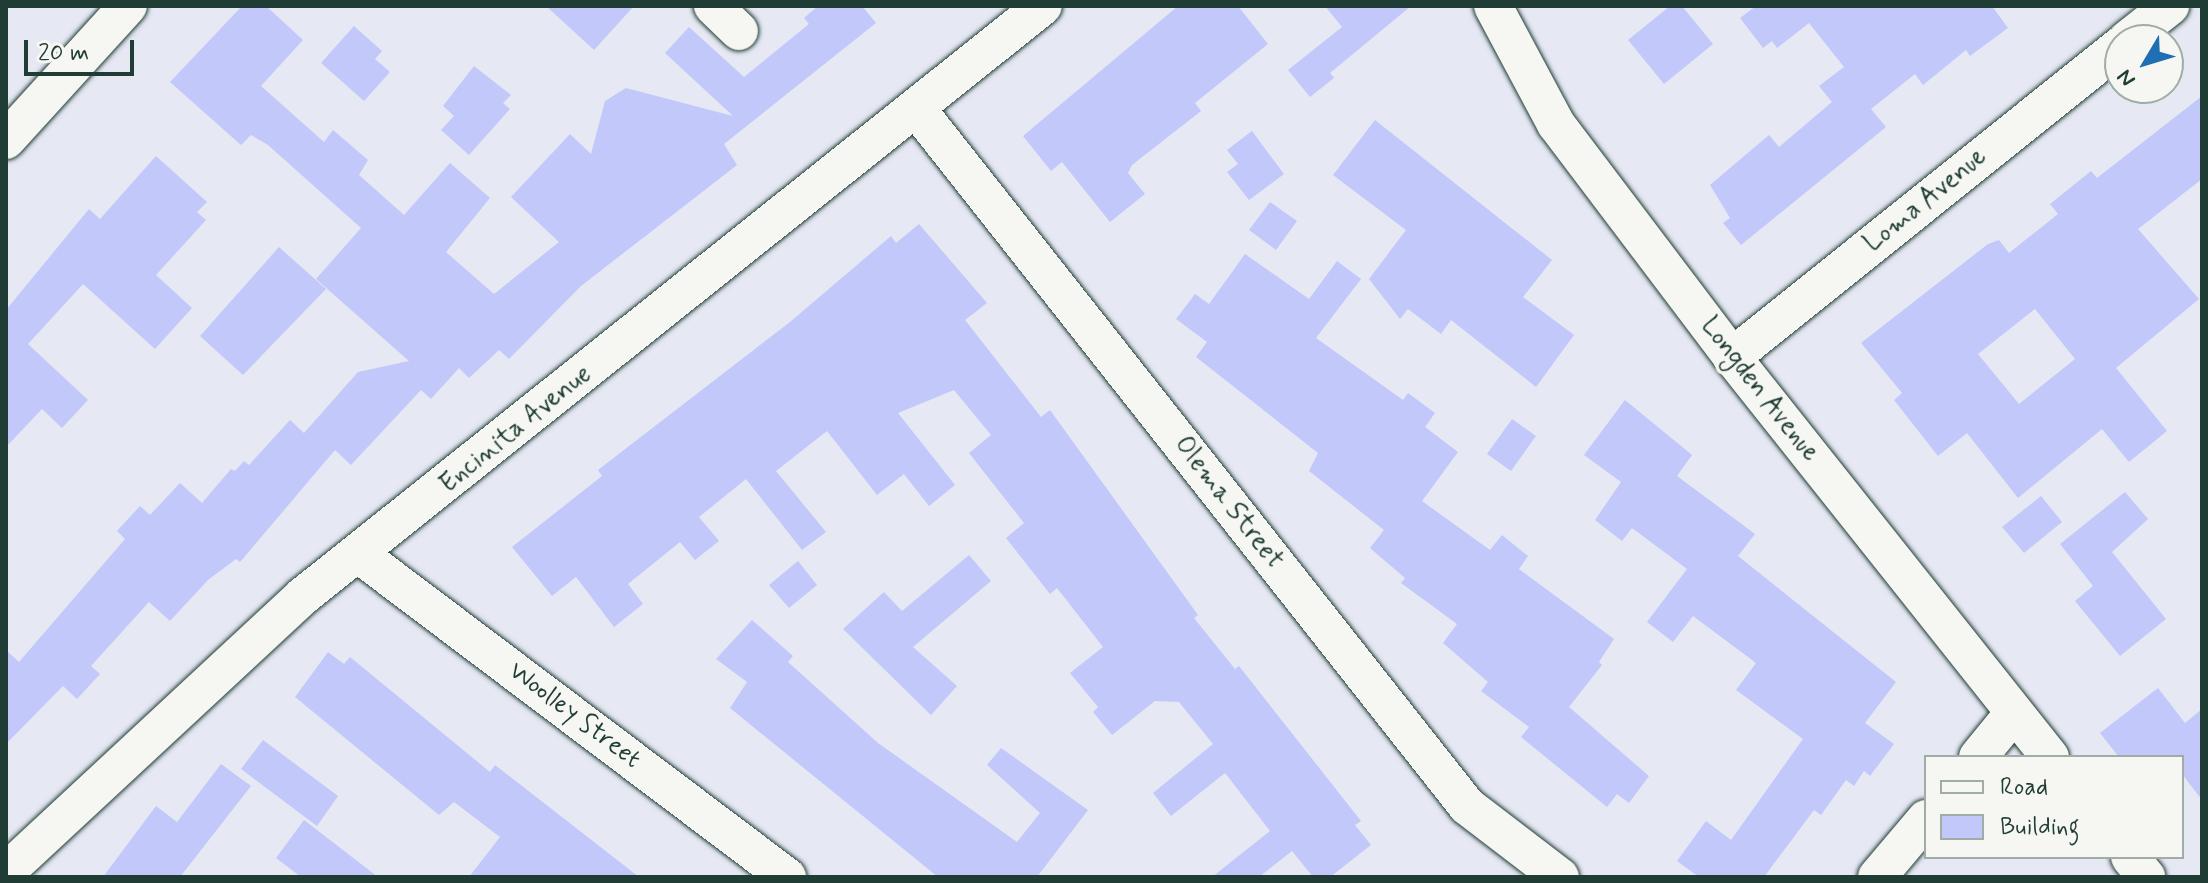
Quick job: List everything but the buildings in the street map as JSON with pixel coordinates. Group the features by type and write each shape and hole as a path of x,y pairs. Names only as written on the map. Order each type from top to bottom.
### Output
{"street":[{"path":"6,140 128,6"},
{"name":"Encinita Avenue","path":"6,872 303,596 360,555 1043,6"},
{"name":"Longden Avenue","path":"1493,6 1556,124 1732,357 2048,755"},
{"path":"2147,24 2170,6"},
{"name":"Loma Avenue","path":"1732,357 2104,59"},
{"name":"Olema Street","path":"916,108 1467,806 1560,877"},
{"name":"Woolley Street","path":"360,555 787,877"},
{"path":"1980,755 2014,713"},
{"path":"1877,877 1924,821"},
{"path":"2132,859 2146,877"}]}
